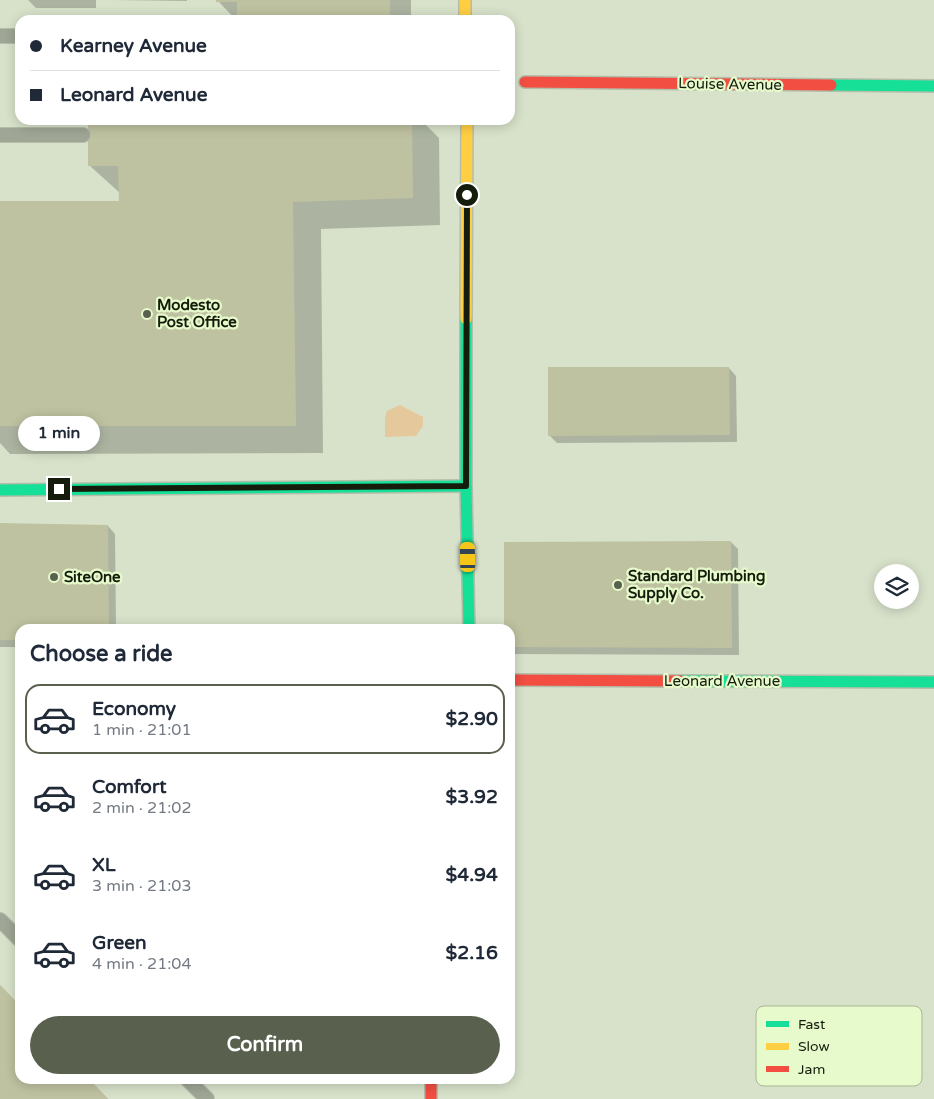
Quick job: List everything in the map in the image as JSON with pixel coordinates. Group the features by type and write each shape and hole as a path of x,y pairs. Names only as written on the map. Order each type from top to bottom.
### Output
{"street":[{"path":"465,0 465,15"},
{"name":"Louise Avenue","path":"525,82 934,86"},
{"path":"467,125 466,486 469,624"},
{"path":"0,490 466,486"},
{"name":"Leonard Avenue","path":"515,680 934,682"},
{"path":"431,1084 431,1099"}],"lane":[{"path":"0,36 15,36"},
{"path":"0,135 83,135"},
{"path":"0,920 15,935"},
{"path":"192,1084 207,1099"}],"shaded area":[{"path":"400,405 423,417 423,426 416,436 385,437 387,411"}],"building":[{"path":"216,0 390,0 390,15 237,15 237,2 216,2"},
{"name":"Modesto Post Office","path":"88,125 412,125 413,198 293,202 296,426 0,426 0,201 119,201 118,166 88,166"},
{"path":"548,367 729,367 730,435 548,436"},
{"name":"SiteOne","path":"0,523 108,525 109,624 15,624 15,640 0,640"},
{"name":"Standard Plumbing Supply Co.","path":"731,541 732,648 515,647 515,624 504,624 504,542"},
{"path":"0,985 15,1001 15,1084 94,1084 108,1099 0,1099"}],"traffic: fast":[{"path":"831,85 934,86"},
{"path":"466,319 466,486 469,624"},
{"path":"0,490 466,486"},
{"path":"681,681 934,682"}],"traffic: slow":[{"path":"465,0 465,15"},
{"path":"466,319 467,125"}],"traffic: jam":[{"path":"525,82 831,85"},
{"path":"515,680 681,681"},
{"path":"431,1084 431,1099"}],"place":[{"name":"Modesto Post Office","path":"147,314"},
{"name":"SiteOne","path":"54,577"},
{"name":"Standard Plumbing Supply Co.","path":"618,585"}],"route":[{"path":"59,489 466,486 467,195"}]}
